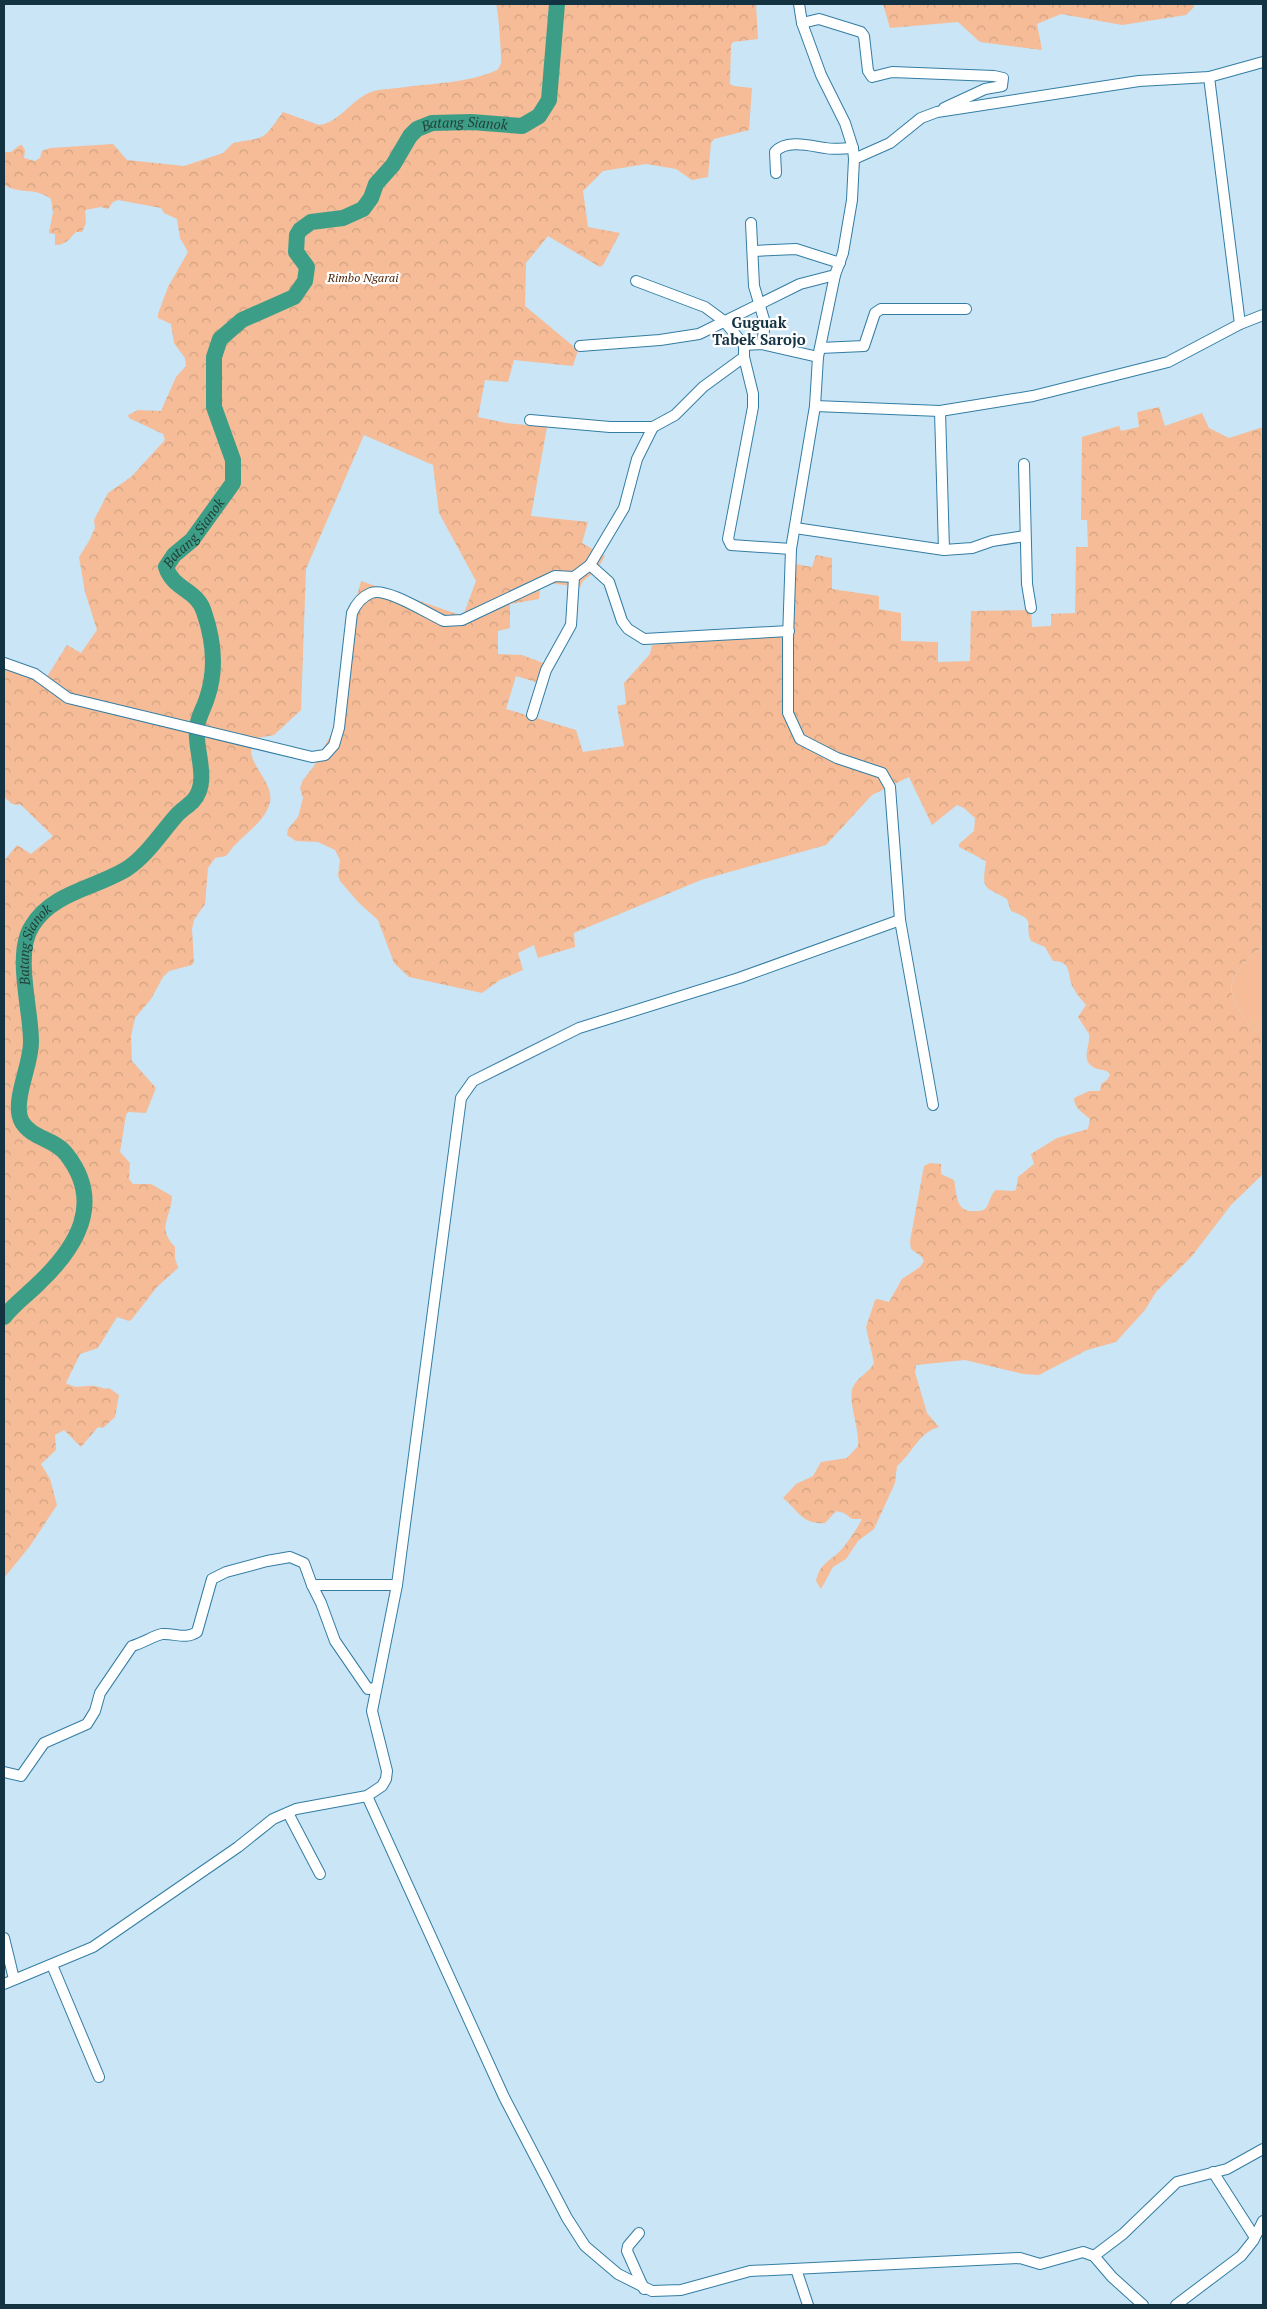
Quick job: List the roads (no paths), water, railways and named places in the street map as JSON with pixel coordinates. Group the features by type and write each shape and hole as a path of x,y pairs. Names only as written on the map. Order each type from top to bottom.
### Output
{"street":[{"path":"799,4 802,24 821,74 845,123 853,148 854,159 852,200 843,253 835,275 819,353 815,406 791,548 788,712 800,739 837,758 882,773 890,788 900,920 933,1105"},
{"path":"802,24 819,19 861,32 864,36 868,71 872,77 892,72 994,76 1003,78 1003,100"},
{"path":"937,112 970,108 1003,100 1139,81 1209,76 1263,62"},
{"path":"1209,76 1240,324"},
{"path":"854,159 890,143 921,118 985,89 1002,86"},
{"path":"776,173 776,152 784,146 800,144 826,148 853,148"},
{"path":"751,223 754,286 758,305 765,323 762,344"},
{"path":"752,251 796,249 840,263"},
{"path":"580,346 660,340 699,334 800,284 835,275"},
{"path":"636,281 705,307 724,321 744,345 744,358 750,380 753,407 728,539 731,545 791,548"},
{"path":"744,345 762,344 819,353 864,346 875,313 881,308 966,309"},
{"path":"815,406 940,411 1033,396 1168,362 1240,324 1263,315"},
{"path":"530,420 610,428 653,427 675,415 703,387 744,358"},
{"path":"940,411 944,550"},
{"path":"4,663 35,674 68,698 312,757 326,755 334,745 339,728 352,613 358,601 372,593 385,592 444,622 453,622 462,620 555,576 574,576 590,566 624,508 637,459 653,427"},
{"path":"1024,464 1027,584 1031,608"},
{"path":"795,528 944,550 972,548 992,541 1025,536"},
{"path":"590,566 609,582 622,621 628,629 644,639 789,631"},
{"path":"532,715 549,662 569,630 574,576"},
{"path":"4,1984 93,1947 238,1847 273,1819 288,1813 367,1796 382,1786 386,1780 387,1771 372,1712 397,1585 461,1098 473,1081 579,1028 739,978 900,920"},
{"path":"4,1772 21,1776 44,1743 87,1724 95,1711 100,1694 132,1646 144,1644 155,1636 165,1634 188,1637 197,1632 212,1579 226,1572 290,1557 304,1563 335,1641 368,1689 376,1688"},
{"path":"312,1585 397,1585"},
{"path":"367,1796 504,2096 567,2218 585,2246 618,2274 652,2291 681,2290 750,2271 1020,2258 1040,2264 1083,2252 1094,2256 1112,2277 1143,2305"},
{"path":"288,1813 320,1874"},
{"path":"4,1938 14,1979"},
{"path":"52,1965 99,2077"},
{"path":"1094,2256 1123,2234 1171,2186 1184,2180 1237,2164 1263,2148"},
{"path":"1213,2172 1254,2236"},
{"path":"1176,2305 1241,2256 1263,2221"},
{"path":"639,2233 628,2246 627,2251 644,2288"},
{"path":"796,2269 808,2305"}],"waterway":[{"name":"Batang Sianok","path":"4,1317 65,1255 81,1224 84,1207 84,1190 78,1173 67,1155 57,1145 26,1128 19,1114 20,1094 31,1041 24,966 24,951 27,938 32,926 51,905 116,875 135,863 178,814 193,801 201,784 197,727 212,676 212,644 201,604 169,575 166,567 174,555 192,540 233,483 233,460 214,407 214,357 220,339 242,320 294,297 305,281 307,267 296,252 297,235 300,230 311,222 343,218 363,209 371,198 376,184 393,165 410,136 417,129 432,123 471,122 522,126 539,116 549,100 557,4"}],"district":[{"name":"Guguak Tabek Sarojo","path":"759,332"}],"park label":[{"name":"Rimbo Ngarai","path":"363,278"}]}
